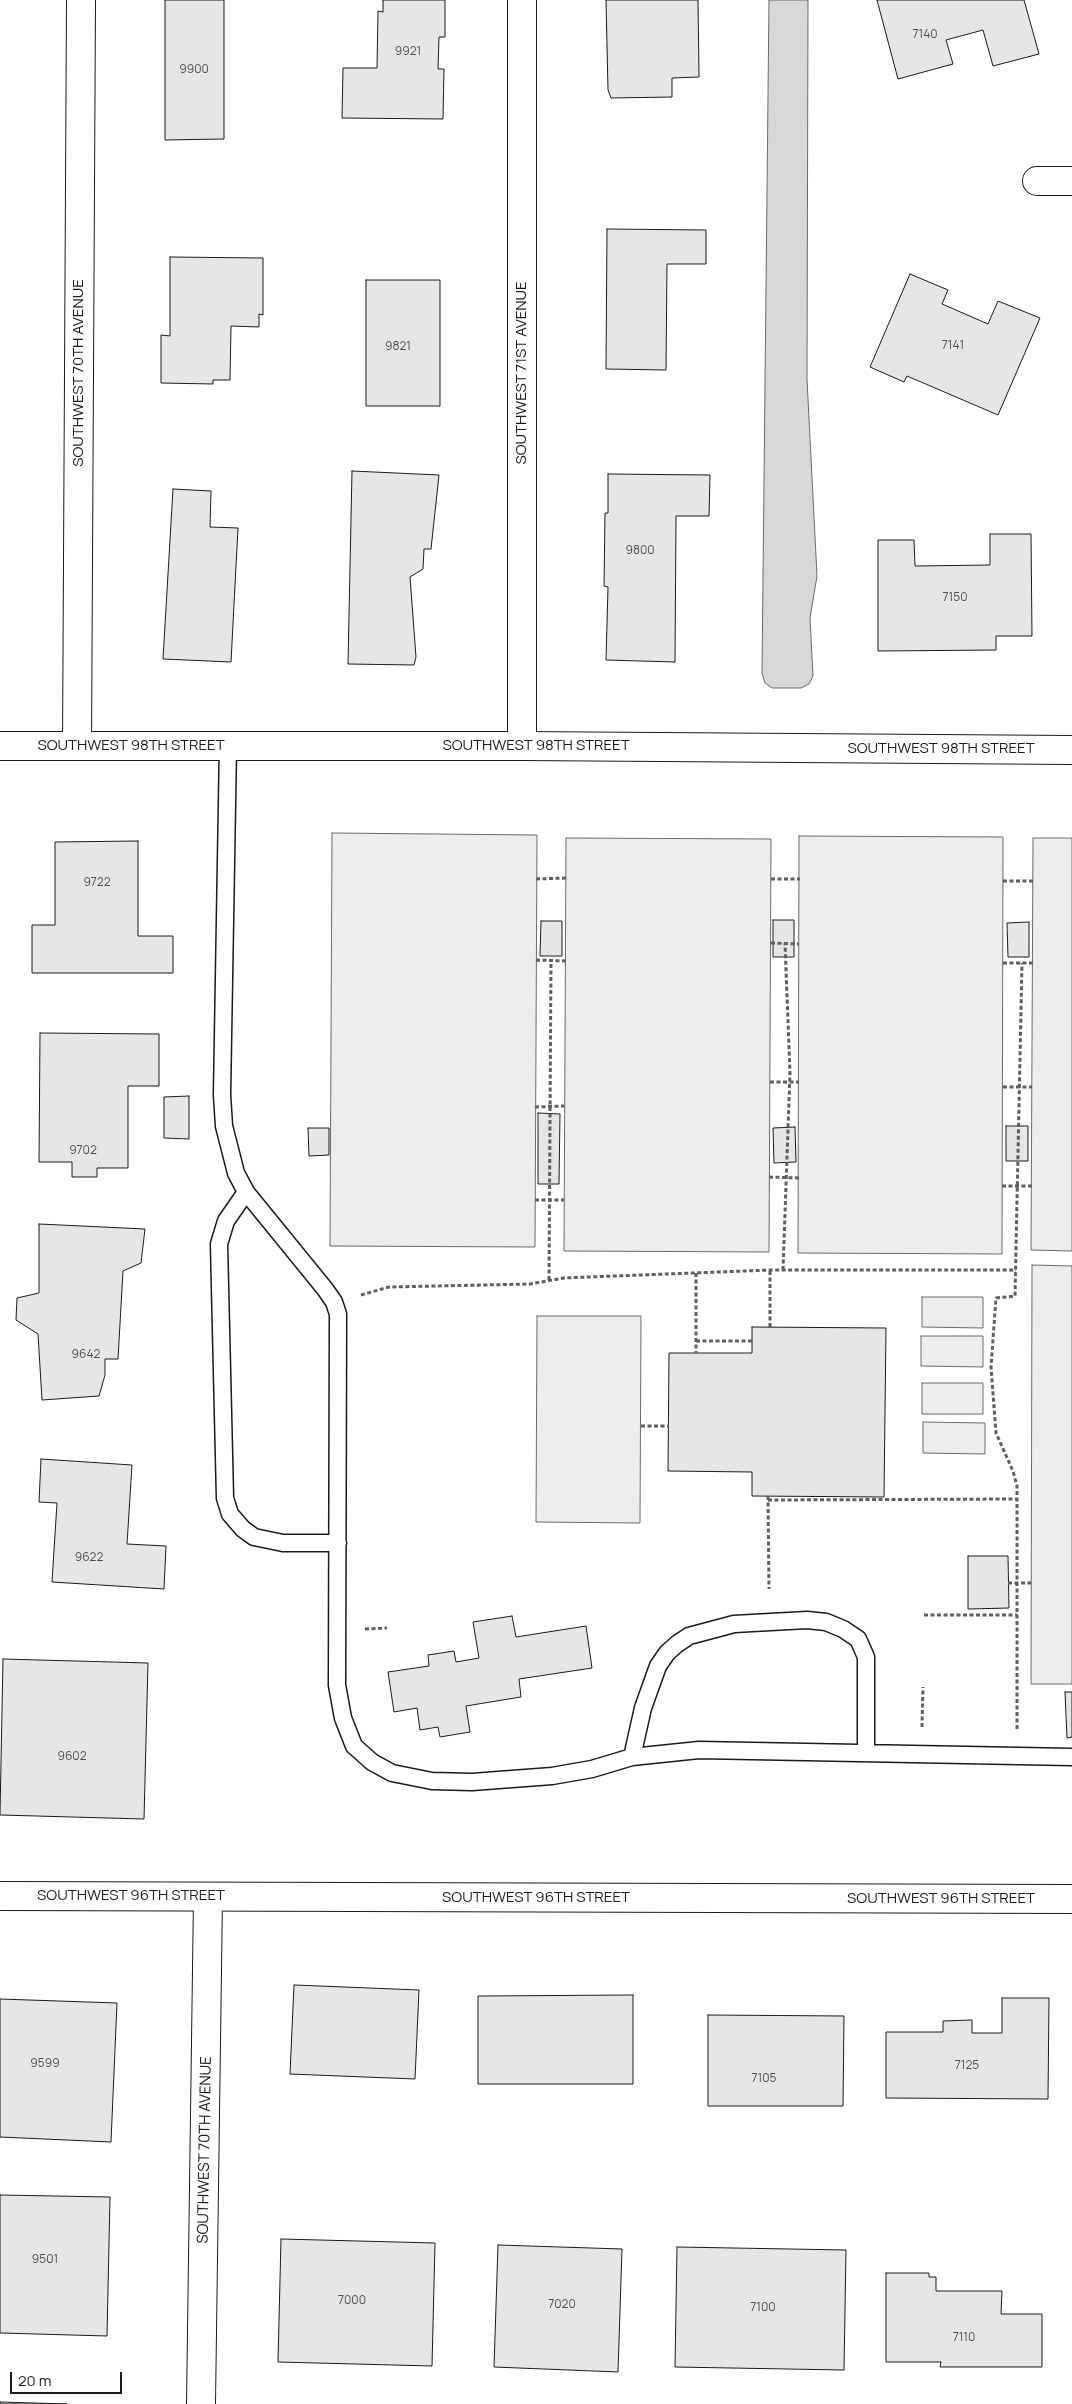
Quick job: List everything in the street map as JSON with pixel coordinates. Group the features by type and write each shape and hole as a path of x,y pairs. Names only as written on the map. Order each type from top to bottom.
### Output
{"street":[{"name":"SOUTHWEST 70TH AVENUE","path":"77,746 81,0"},
{"name":"SOUTHWEST 71ST AVENUE","path":"522,0 522,746"},
{"path":"1037,181 1072,181"},
{"name":"SOUTHWEST 98TH STREET","path":"0,746 522,746 1072,750"},
{"name":"SOUTHWEST 96TH STREET","path":"0,1896 1072,1899"},
{"name":"SOUTHWEST 70TH AVENUE","path":"201,2404 208,1897"}],"lane":[{"path":"228,745 222,1095 224,1126 236,1173 246,1192 325,1289 334,1302 338,1314 337,1685 348,1732 354,1746 372,1762 392,1773 409,1778 432,1781 472,1782 552,1776 592,1769 632,1757 699,1750 1016,1758 1072,1757"},
{"path":"246,1192 226,1221 220,1244 225,1498 230,1514 243,1529 254,1537 283,1543 338,1543"},
{"path":"632,1757 643,1708 658,1666 667,1653 677,1644 689,1636 734,1624 807,1620 826,1622 843,1629 858,1639 866,1657 866,1753"}],"path":[{"path":"536,879 566,878"},
{"path":"772,879 800,879"},
{"path":"1003,881 1033,881"},
{"path":"771,943 799,944"},
{"path":"783,1270 790,1082 786,943"},
{"path":"536,960 566,960"},
{"path":"549,1280 551,960"},
{"path":"1003,963 1033,963"},
{"path":"1016,1758 1018,1499 1013,1471 996,1434 991,1367 996,1298 1015,1296 1022,963"},
{"path":"770,1082 799,1082"},
{"path":"1003,1087 1032,1087"},
{"path":"535,1106 564,1106"},
{"path":"770,1177 799,1178"},
{"path":"1002,1186 1032,1186"},
{"path":"535,1200 564,1200"},
{"path":"389,1287 530,1284 564,1278 770,1270 1016,1270"},
{"path":"770,1270 770,1327"},
{"path":"696,1274 696,1353"},
{"path":"696,1340 752,1341"},
{"path":"641,1426 668,1426"},
{"path":"769,1589 768,1498 1018,1499"},
{"path":"1008,1584 1031,1583"},
{"path":"924,1615 1017,1615"},
{"path":"921,1755 923,1687"}],"shaded area":[{"path":"769,0 808,0 807,379 817,576 810,618 813,676 809,684 801,688 772,688 765,683 762,673"},
{"path":"332,833 537,835 535,1247 330,1246"},
{"path":"799,836 1003,837 1002,1254 798,1253"},
{"path":"566,838 771,839 769,1252 564,1251"},
{"path":"1033,838 1072,838 1072,1251 1031,1250"},
{"path":"1032,1265 1072,1266 1072,1684 1031,1684"},
{"path":"922,1297 983,1297 983,1328 922,1327"},
{"path":"537,1316 641,1316 640,1523 536,1522"},
{"path":"921,1336 983,1336 983,1367 921,1366"},
{"path":"922,1383 983,1383 983,1414 922,1414"},
{"path":"923,1422 985,1423 985,1454 923,1453"}],"building":[{"path":"165,0 224,0 224,139 165,140"},
{"path":"383,0 445,0 445,37 439,37 438,69 444,69 443,119 342,118 343,68 377,68 378,11 383,12"},
{"path":"606,0 698,0 699,77 672,78 672,97 611,98 608,90"},
{"path":"877,0 1024,0 1039,54 993,66 983,30 946,40 953,64 898,79"},
{"path":"607,229 706,230 706,264 667,264 666,370 606,369"},
{"path":"170,257 263,258 263,315 259,314 259,327 231,326 230,380 213,380 213,384 161,383 161,335 170,336"},
{"path":"910,274 948,290 942,304 988,324 998,301 1040,318 998,415 907,376 904,382 870,367"},
{"path":"366,280 440,280 440,406 366,406"},
{"path":"352,471 439,475 431,549 424,549 423,569 410,577 416,657 414,665 348,664"},
{"path":"608,474 710,475 709,516 676,516 675,662 606,660 608,587 604,586 605,513 608,513"},
{"path":"173,489 211,491 210,527 238,528 231,662 163,659"},
{"path":"990,534 1031,534 1032,636 996,636 996,650 878,651 878,540 914,540 915,566 990,565"},
{"path":"138,841 138,936 173,936 173,973 32,973 32,925 55,925 55,842"},
{"path":"773,920 794,920 794,957 773,957"},
{"path":"541,921 562,921 562,956 540,956"},
{"path":"1029,922 1029,957 1008,957 1007,923"},
{"path":"40,1033 159,1034 159,1086 128,1086 128,1168 97,1168 97,1177 72,1177 72,1162 39,1162"},
{"path":"189,1096 189,1139 164,1138 164,1097"},
{"path":"538,1113 560,1114 559,1184 538,1184"},
{"path":"1006,1126 1028,1126 1028,1161 1006,1161"},
{"path":"795,1127 796,1162 774,1163 773,1128"},
{"path":"308,1128 329,1128 329,1155 309,1156"},
{"path":"39,1224 145,1229 141,1263 123,1271 118,1359 105,1359 105,1375 99,1396 42,1400 38,1334 16,1320 17,1298 39,1293"},
{"path":"752,1327 886,1328 884,1497 752,1496 752,1472 668,1471 669,1353 752,1353"},
{"path":"41,1459 132,1465 127,1544 166,1546 164,1589 52,1582 57,1503 39,1502"},
{"path":"968,1556 1008,1556 1009,1608 968,1609"},
{"path":"512,1616 516,1637 586,1626 592,1668 519,1679 521,1697 466,1706 470,1732 440,1737 438,1727 420,1730 417,1708 394,1712 388,1672 429,1666 428,1655 454,1651 456,1662 479,1658 473,1622"},
{"path":"3,1659 148,1663 144,1819 0,1815"},
{"path":"1065,1692 1072,1692 1072,1737 1067,1738"},
{"path":"294,1985 419,1990 415,2079 290,2074"},
{"path":"633,1995 633,2084 478,2084 478,1996"},
{"path":"1002,1998 1049,1998 1048,2099 886,2098 886,2032 943,2032 943,2021 972,2020 972,2033 1002,2033"},
{"path":"0,1999 117,2003 111,2142 0,2137"},
{"path":"708,2015 844,2016 843,2106 708,2106"},
{"path":"0,2195 110,2197 107,2336 0,2333"},
{"path":"281,2239 435,2243 432,2366 278,2362"},
{"path":"498,2245 622,2249 618,2372 494,2367"},
{"path":"677,2247 846,2250 844,2370 675,2367"},
{"path":"886,2273 929,2273 929,2277 936,2277 936,2291 1002,2291 1001,2314 1042,2314 1042,2367 940,2367 941,2362 886,2362"},
{"path":"0,2402 67,2404 0,2404"}]}
